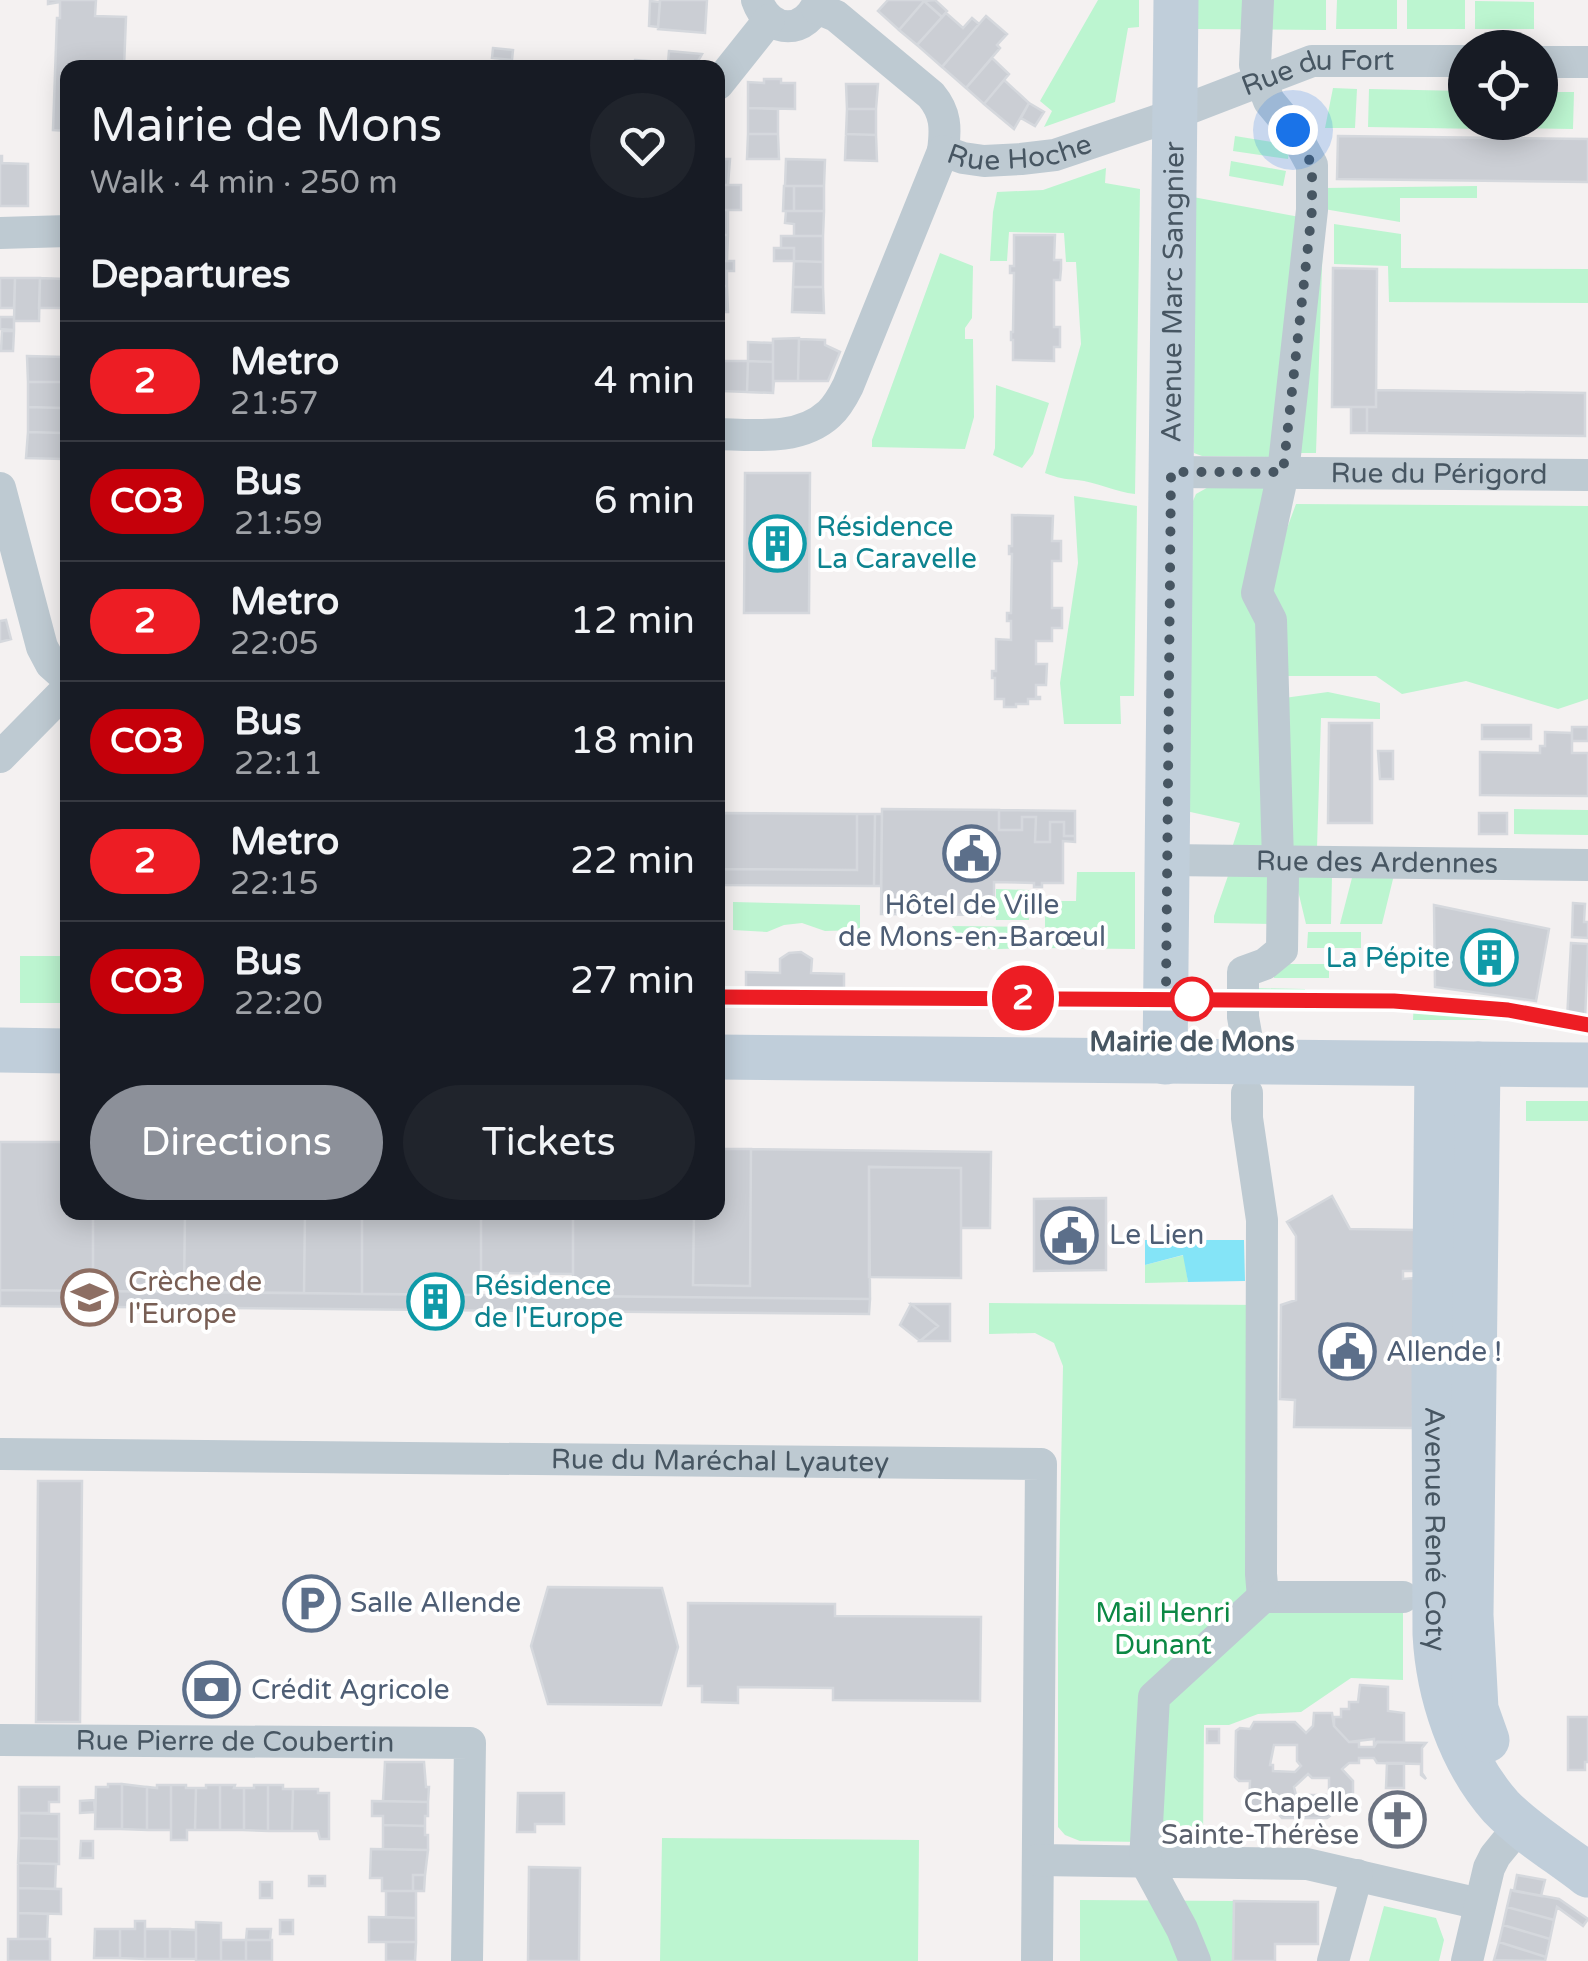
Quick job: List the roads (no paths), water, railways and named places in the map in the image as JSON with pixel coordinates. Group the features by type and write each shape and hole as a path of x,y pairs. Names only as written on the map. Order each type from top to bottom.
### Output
{"main road":[{"name":"Avenue Marc Sangnier","path":"1165,1062 1176,0"},
{"path":"0,1050 60,1051"},
{"path":"725,1057 1588,1065"},
{"name":"Avenue René Coty","path":"1457,1064 1434,1367 1436,1656 1446,1702 1479,1777 1503,1809 1588,1875"},
{"name":"Avenue René Coty","path":"1457,1064 1476,1710 1486,1738 1509,1773 1588,1842"}],"street":[{"path":"1248,1045 1243,1017 1243,972 1264,964 1282,950 1283,874 1278,861 1271,620 1258,593 1283,472 1312,210 1312,165 1293,130 1268,100 1256,65 1258,0"},
{"name":"Rue Hoche","path":"818,4 931,95 944,116 943,150 964,158 1038,158 1175,112"},
{"path":"725,72 763,10 782,26 796,26 808,19 818,4"},
{"name":"Rue du Fort","path":"1175,112 1300,64 1324,60 1448,61"},
{"path":"1558,62 1588,62"},
{"path":"725,434 787,433 818,422 832,412 848,386 943,150"},
{"path":"0,233 60,231"},
{"name":"Rue du Périgord","path":"1171,472 1588,474"},
{"path":"0,488 42,647 60,672"},
{"path":"0,757 60,696"},
{"name":"Rue des Ardennes","path":"1167,860 1588,865"},
{"path":"1247,1093 1262,1220 1263,1597"},
{"name":"Rue du Maréchal Lyautey","path":"1,1454 1041,1464 1038,1860"},
{"path":"1195,1961 1145,1861 1154,1698 1263,1597 1403,1597"},
{"name":"Rue Pierre de Coubertin","path":"0,1740 470,1743 467,1961"},
{"path":"1467,1961 1489,1868 1521,1824"},
{"path":"1037,1961 1038,1860 1306,1864 1480,1904"},
{"path":"1333,1961 1357,1875"}],"water":[{"path":"1145,1240 1244,1240 1245,1281 1188,1282 1183,1255 1145,1265"}],"metro line":[{"name":"2","path":"725,997 1394,1001 1508,1010 1588,1025"}],"place":[{"name":"Résidence La Caravelle","path":"777,543"},
{"name":"Hôtel de Ville de Mons-en-Barœul","path":"972,854"},
{"name":"La Pépite","path":"1489,958"},
{"name":"Mairie de Mons","path":"1192,999"},
{"name":"Le Lien","path":"1070,1235"},
{"name":"Crèche de l'Europe","path":"89,1298"},
{"name":"Résidence de l'Europe","path":"435,1302"},
{"name":"Allende !","path":"1347,1352"},
{"name":"Salle Allende","path":"311,1603"},
{"name":"Crédit Agricole","path":"212,1690"},
{"name":"Chapelle Sainte-Thérèse","path":"1398,1819"}],"park label":[{"name":"Mail Henri Dunant","path":"1163,1629"}]}
